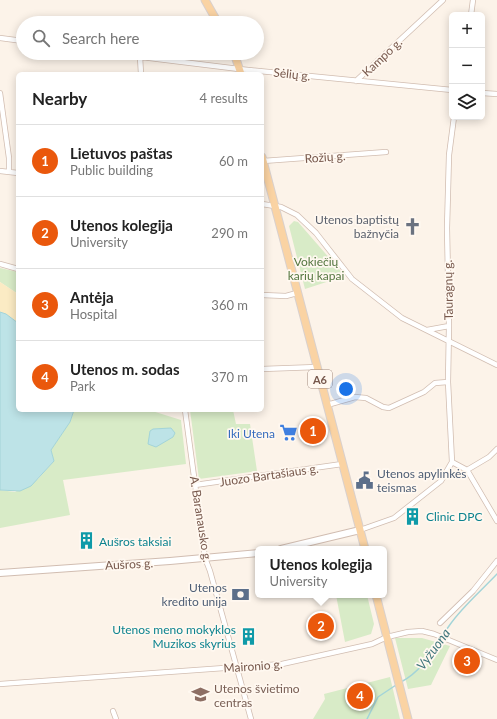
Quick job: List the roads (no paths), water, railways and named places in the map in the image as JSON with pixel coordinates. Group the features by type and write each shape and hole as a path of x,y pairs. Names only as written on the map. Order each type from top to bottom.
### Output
{"main road":[{"path":"205,0 214,16"},
{"path":"236,60 240,72"},
{"name":"A6","path":"264,166 364,546"},
{"path":"377,598 408,719"}],"street":[{"name":"Kampo g.","path":"356,81 443,0"},
{"path":"471,12 473,0"},
{"path":"0,38 16,40"},
{"path":"140,60 141,72"},
{"name":"Sėlių g.","path":"154,60 240,72"},
{"name":"Sėlių g.","path":"264,74 356,81"},
{"name":"Kampo g.","path":"356,81 449,90"},
{"path":"0,93 2,123 9,158 9,172"},
{"path":"485,93 497,94"},
{"name":"Tauragnų g.","path":"452,462 448,382 448,171 454,120"},
{"name":"Rožių g.","path":"264,159 386,152"},
{"path":"0,171 16,173"},
{"path":"264,204 275,205 290,210 305,222 361,287 402,318 497,364"},
{"path":"0,264 16,268"},
{"path":"264,295 286,296 297,293"},
{"path":"427,330 449,326"},
{"path":"264,369 317,367"},
{"path":"327,405 355,397 366,398 383,407 389,408 424,392 435,383 448,382"},
{"name":"A. Baranausko g.","path":"185,412 205,558 210,571 251,719"},
{"path":"467,470 489,456 497,448"},
{"path":"293,546 360,530 394,518 441,481 452,462 467,470 497,521"},
{"name":"Juozo Bartašiaus g.","path":"195,485 342,464"},
{"name":"Aušros g.","path":"0,573 255,553"},
{"path":"440,623 473,591 497,562"},
{"name":"Maironio g.","path":"0,684 289,663 372,644 387,637 408,632 422,631 434,634 497,660"},
{"path":"113,711 116,719"}],"water":[{"path":"0,312 6,314 16,322 16,412 73,412 70,422 51,450 54,461 31,486 20,491 0,490"},
{"path":"171,428 175,433 173,437 156,447 148,444 150,431 153,429"}],"waterway":[{"name":"Vyžuona","path":"401,682 417,671 454,619 497,574"},
{"name":"Vyžuona","path":"367,719 378,697 396,685"}],"place":[{"name":"Utenos baptistų bažnyčia","path":"412,226"},
{"name":"Lietuvos paštas","path":"313,431"},
{"name":"Iki Utena","path":"288,433"},
{"name":"Utenos apylinkės teismas","path":"364,480"},
{"name":"Clinic DPC","path":"413,516"},
{"name":"Aušros taksiai","path":"86,541"},
{"name":"Utenos kredito unija","path":"240,594"},
{"name":"Utenos kolegija","path":"321,626"},
{"name":"Utenos meno mokyklos Muzikos skyrius","path":"249,636"},
{"name":"Antėja","path":"467,661"},
{"name":"Utenos švietimo centras","path":"201,695"},
{"name":"Utenos m. sodas","path":"360,696"}],"park label":[{"name":"Vokiečių karių kapai","path":"316,268"}]}
